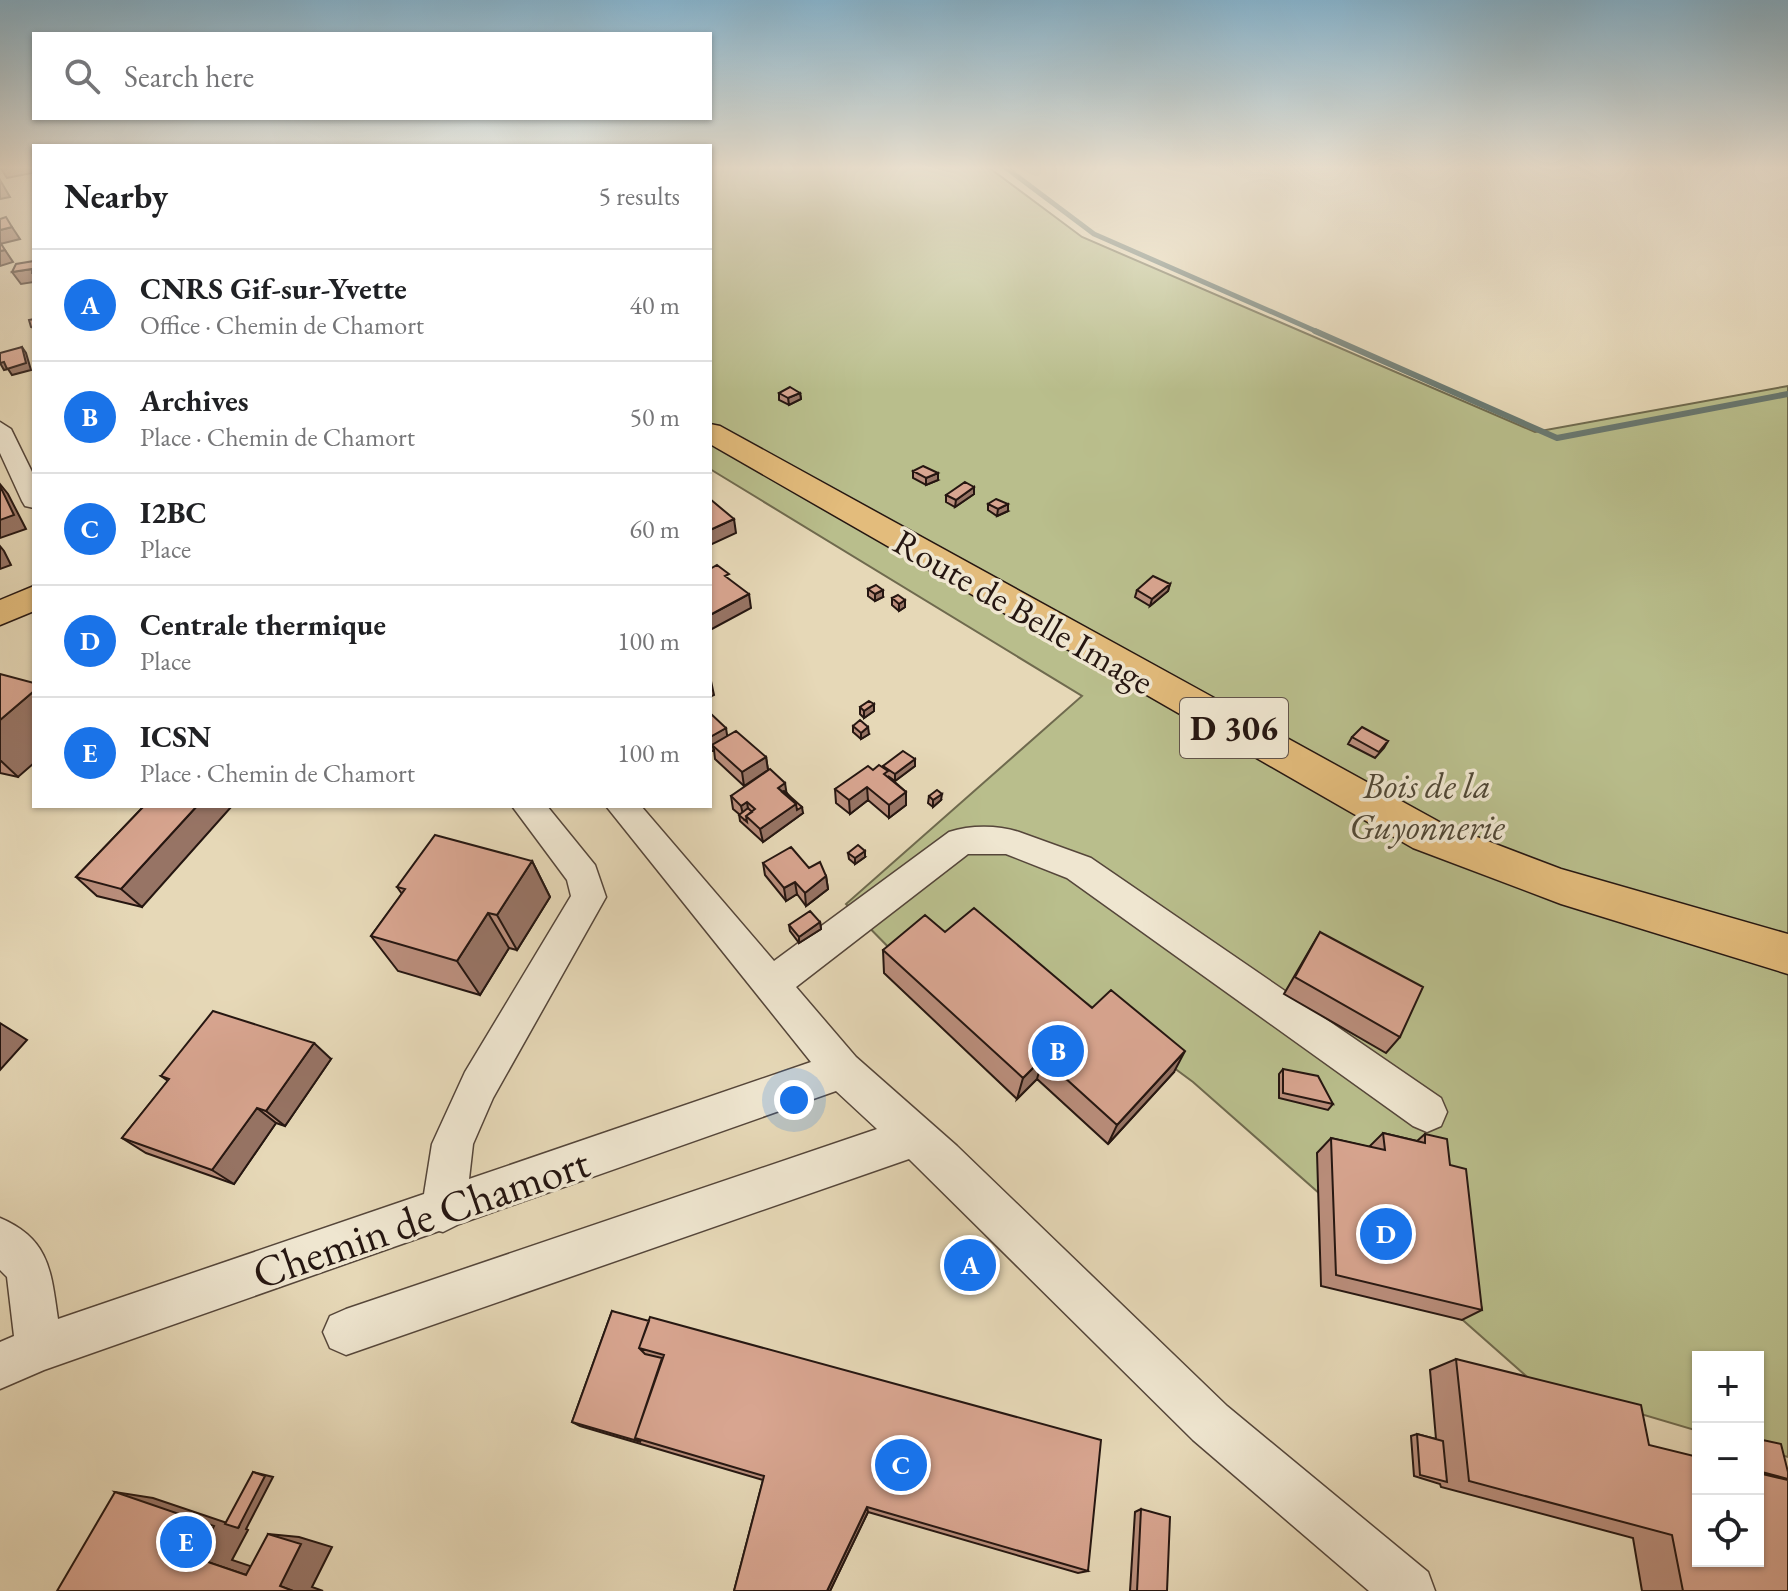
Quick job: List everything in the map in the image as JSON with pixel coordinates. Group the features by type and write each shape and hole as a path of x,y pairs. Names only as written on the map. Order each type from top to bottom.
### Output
{"main road":[{"name":"Route de Belle Image","path":"712,433 1428,836 1494,864 1576,893 1788,954"},
{"path":"0,614 32,598"}],"street":[{"path":"0,429 32,497"},
{"path":"443,1211 453,1144 479,1085 589,897 583,875 530,808"},
{"path":"624,808 842,1070 942,1161 1210,1423 1409,1591"},
{"path":"771,985 961,841 1007,841 1079,868 1427,1112"},
{"name":"Chemin de Chamort","path":"20,1357 842,1070"},
{"path":"346,1332 913,1137"},
{"path":"0,1240 28,1266 20,1357"}],"green space":[{"name":"Bois de la Guyonnerie","path":"712,241 1092,241 1535,432 1788,386 1788,1457 1764,1450 1764,1351 1692,1351 1692,1429 1533,1382 1193,1082 1000,939 907,966 846,904 1082,696 712,470"}],"building":[{"path":"32,261 32,269 12,272 16,264"},
{"path":"22,347 26,363 7,369 4,362 0,363 0,353"},
{"path":"790,387 800,393 788,398 779,393"},
{"path":"923,466 938,473 926,478 913,471"},
{"path":"965,482 974,487 956,500 946,495"},
{"path":"0,486 14,515 0,520"},
{"path":"996,499 1008,504 998,509 988,504"},
{"path":"712,501 734,519 712,529"},
{"path":"717,565 729,574 725,576 749,594 712,614 712,568"},
{"path":"1153,576 1170,584 1152,599 1137,590"},
{"path":"876,585 883,590 875,594 868,589"},
{"path":"898,595 905,600 899,604 892,598"},
{"path":"0,674 32,682 32,693 0,720"},
{"path":"869,701 874,704 864,711 860,707"},
{"path":"712,715 726,728 712,736"},
{"path":"860,720 868,727 861,733 853,726"},
{"path":"1362,727 1388,741 1379,752 1352,737"},
{"path":"736,731 766,757 742,772 712,745"},
{"path":"903,751 915,759 895,774 883,766"},
{"path":"879,765 888,771 884,774 906,792 889,805 867,787 849,800 835,789 868,766 873,770"},
{"path":"770,769 785,783 778,788 796,804 760,829 746,816 755,809 747,802 741,806 731,796"},
{"path":"937,790 942,794 933,800 929,796"},
{"path":"784,791 802,807 797,810 796,804"},
{"path":"142,808 195,808 121,889 76,877"},
{"path":"748,808 752,812 746,816 747,822 739,815"},
{"path":"435,835 532,861 497,915 488,913 457,961 371,936 405,889 397,887"},
{"path":"858,845 865,851 855,858 848,853"},
{"path":"791,847 809,868 820,862 826,876 805,893 795,882 784,888 763,863"},
{"path":"974,908 1092,1008 1111,990 1185,1051 1117,1125 1043,1058 1023,1078 883,950 925,915 945,932"},
{"path":"810,911 820,922 799,937 789,925"},
{"path":"1320,932 1423,987 1400,1037 1295,977"},
{"path":"213,1011 314,1043 266,1111 257,1108 212,1170 122,1138 169,1079 161,1076"},
{"path":"1283,1069 1318,1076 1333,1104 1283,1093"},
{"path":"1383,1133 1425,1143 1425,1134 1447,1139 1450,1165 1466,1169 1482,1310 1336,1275 1331,1138 1385,1150"},
{"path":"612,1311 649,1321 639,1348 645,1354 662,1358 635,1438 641,1442 572,1422"},
{"path":"650,1317 1101,1440 1088,1571 867,1507 827,1591 734,1591 764,1476 635,1438 664,1355 639,1348"},
{"path":"1456,1359 1641,1405 1649,1445 1692,1456 1692,1567 1764,1567 1764,1474 1788,1480 1788,1591 1683,1591 1672,1535 1469,1481"},
{"path":"1417,1434 1443,1441 1447,1482 1420,1475"},
{"path":"1764,1440 1781,1444 1788,1479 1764,1473"},
{"path":"253,1472 265,1476 238,1528 225,1524"},
{"path":"115,1492 214,1526 196,1558 246,1575 268,1534 301,1544 280,1586 293,1591 57,1591"},
{"path":"1141,1509 1170,1517 1167,1591 1137,1591"}],"waterway":[{"path":"1111,241 1320,333"},
{"path":"1315,331 1557,438 1788,394"}],"place":[{"name":"Archives","path":"1058,1051"},
{"name":"Centrale thermique","path":"1386,1234"},
{"name":"CNRS Gif-sur-Yvette","path":"970,1265"},
{"name":"I2BC","path":"901,1465"},
{"name":"ICSN","path":"186,1542"}]}
